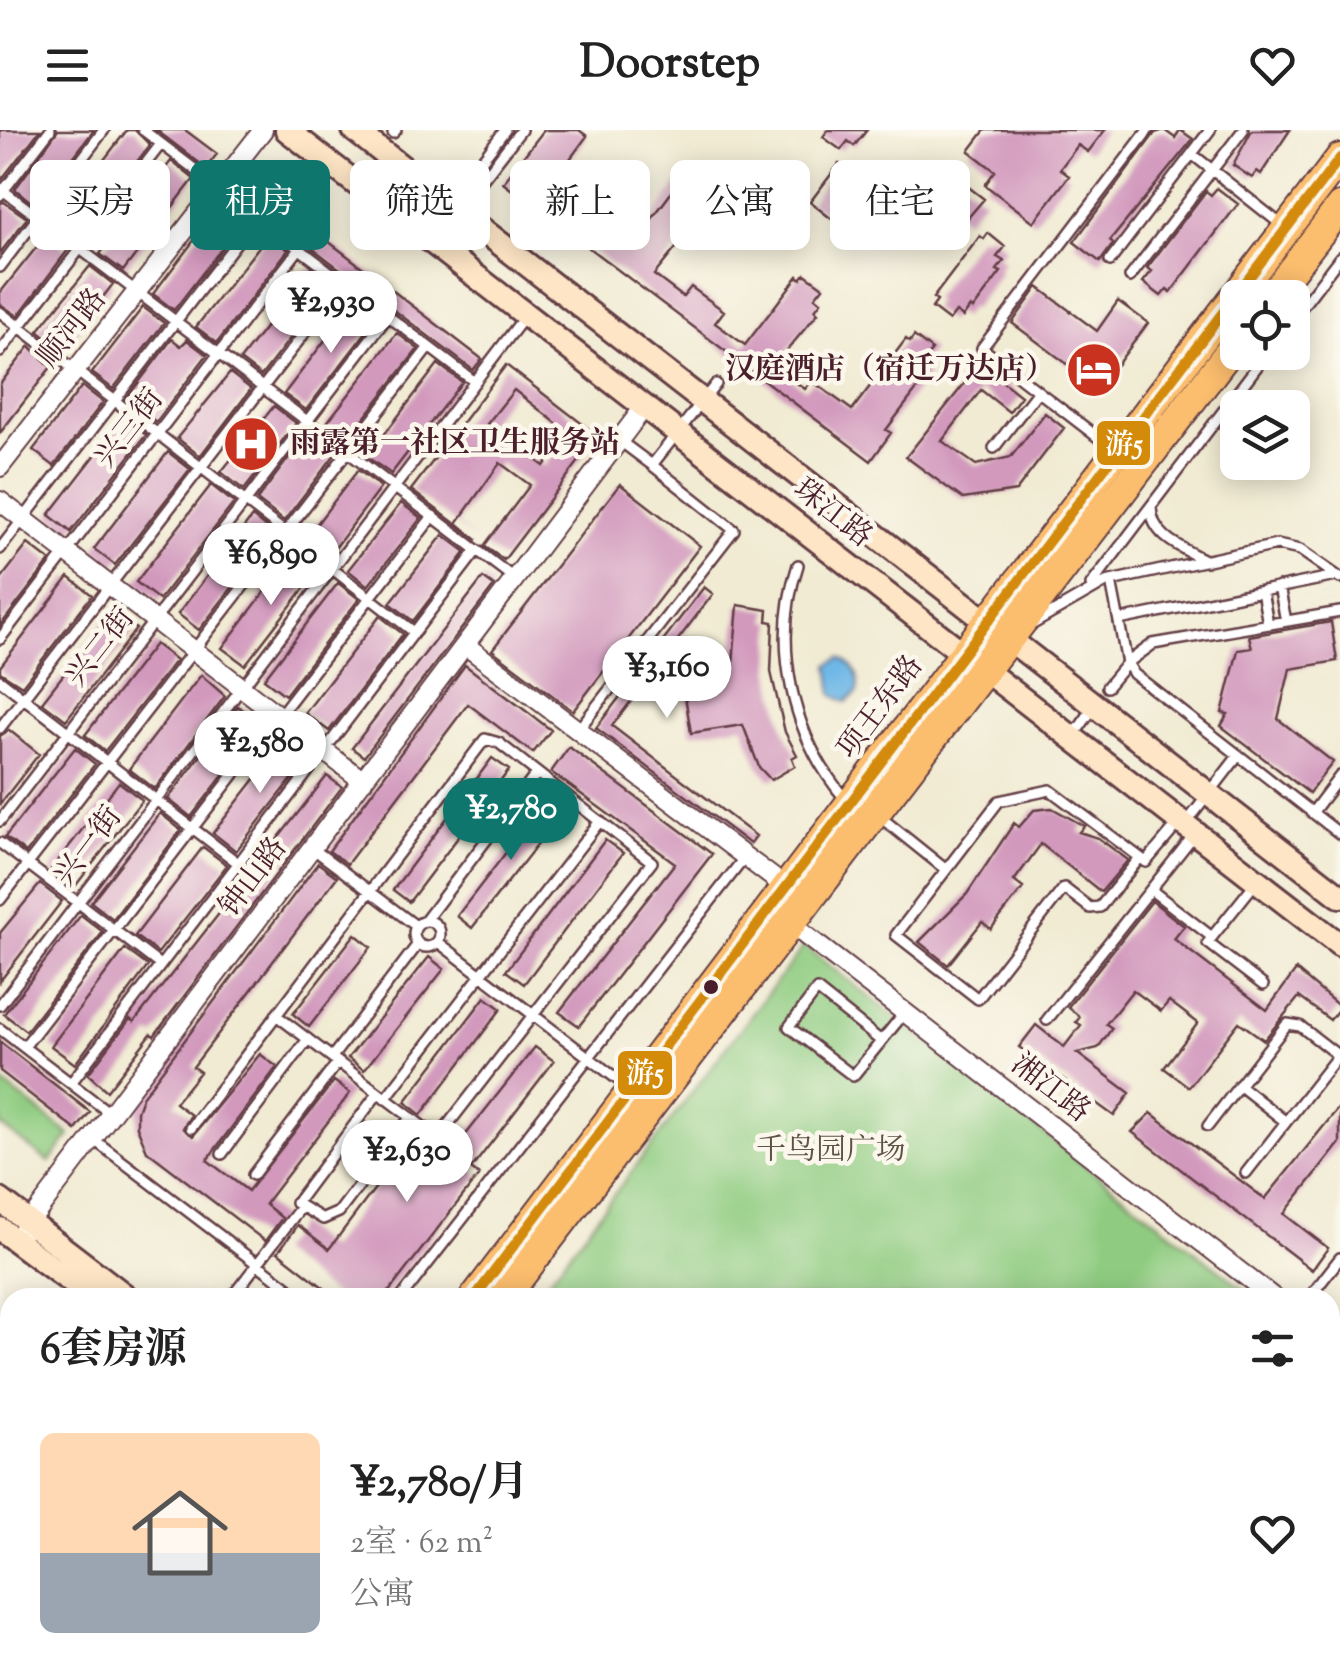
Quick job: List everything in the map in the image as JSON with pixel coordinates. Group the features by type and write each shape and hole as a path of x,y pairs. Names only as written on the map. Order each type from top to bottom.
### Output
{"main road":[{"name":"项王东路","path":"511,1288 784,886 849,804 982,620 1122,456 1340,158"},
{"path":"1284,280 1340,207"},
{"name":"项王东路","path":"482,1288 792,925 1008,640 1122,456 1220,358"}],"street":[{"name":"顺河路","path":"239,160 263,130"},
{"name":"珠江路","path":"287,130 1340,944"},
{"name":"珠江路","path":"354,130 392,160"},
{"name":"顺河路","path":"0,468 190,223"},
{"name":"珠江路","path":"490,235 709,393 1008,640 1101,696 1209,794 1340,896"},
{"name":"钟山路","path":"15,1230 111,1114 646,406"},
{"path":"0,501 363,781"},
{"path":"465,645 784,886"},
{"name":"湘江路","path":"792,925 1261,1288"},
{"path":"0,1200 15,1230 81,1288"},
{"path":"15,1230 111,1288"}],"lane":[{"path":"30,211 1,191 50,130"},
{"path":"81,160 104,130"},
{"path":"143,130 190,166"},
{"path":"486,160 506,130"},
{"path":"490,165 520,130"},
{"path":"1148,130 982,348 1122,456 1278,222 1340,141"},
{"path":"1110,261 1210,130"},
{"path":"1130,277 1242,130"},
{"path":"150,160 162,144"},
{"path":"1192,154 1278,222"},
{"path":"0,266 30,227"},
{"path":"0,352 79,250"},
{"path":"81,250 515,579"},
{"path":"0,549 231,250"},
{"name":"兴三街","path":"0,638 297,250"},
{"path":"302,250 475,382"},
{"path":"1310,296 1340,257"},
{"path":"0,728 344,282"},
{"path":"0,312 414,632"},
{"name":"兴一街","path":"0,1005 526,314"},
{"name":"兴二街","path":"0,821 388,316"},
{"path":"0,900 429,347"},
{"path":"1089,588 1254,370"},
{"path":"994,448 1038,391"},
{"path":"652,465 709,393"},
{"path":"578,730 734,530 620,440"},
{"path":"1151,506 1153,524 1162,534 1206,560"},
{"path":"24,1047 433,516"},
{"path":"1008,640 1089,588 1206,560 1288,546 1311,556 1338,577"},
{"path":"70,1083 476,550"},
{"path":"798,566 786,628 792,694 819,764 849,804"},
{"path":"1119,620 1338,577"},
{"path":"1111,581 1134,674 1340,834"},
{"path":"1279,587 1286,621"},
{"path":"1262,591 1268,624"},
{"path":"1072,737 1128,662 1154,644 1340,612"},
{"path":"0,680 238,863"},
{"path":"191,1128 276,1015 485,739 499,743 652,862 443,1131 426,1130 276,1015"},
{"path":"1048,1020 1151,890 1187,826 1238,756"},
{"path":"438,942 426,948 414,937 537,773"},
{"path":"1312,813 1340,776"},
{"path":"1139,859 1100,907 1090,908 1064,888 978,1000 896,935 999,801 1050,790 1139,859 1152,860 1187,826"},
{"path":"876,814 945,868"},
{"path":"410,1118 339,1212 323,1219 296,1202 600,821"},
{"path":"0,843 160,966"},
{"path":"312,848 421,924 440,930 438,942"},
{"path":"409,1288 745,856"},
{"path":"1257,880 1208,943 1263,985"},
{"path":"1151,890 1212,936"},
{"path":"438,942 642,1098"},
{"path":"253,1175 418,944"},
{"path":"882,1040 818,990 789,1027 853,1076 905,1012"},
{"path":"1208,1126 1282,1028 1293,1022 1339,1056 1246,1173"},
{"path":"0,1028 111,1114"},
{"path":"222,1154 308,1039"},
{"path":"1239,1086 1286,1122"},
{"path":"92,1138 289,1288"},
{"path":"239,1288 301,1207"},
{"path":"1317,1288 1340,1258"}],"green space":[{"name":"千鸟园广场","path":"804,946 1242,1288 543,1288"},
{"path":"0,1081 70,1135 49,1162 0,1125"}],"water":[{"path":"840,658 853,667 858,681 858,692 846,702 833,695 829,665"}],"building":[{"path":"0,130 40,130 1,180 0,180"},
{"path":"58,130 94,130 71,160 36,160"},
{"path":"127,130 135,130 150,145 138,160 104,160"},
{"path":"156,130 185,130 217,154 212,160 195,160"},
{"path":"544,130 579,130 587,136 569,160 521,160"},
{"path":"828,130 867,130 854,146 848,141 841,150 823,137"},
{"path":"985,130 1105,130 1088,152 1078,145 1060,169 1069,176 1034,222 985,185 995,171 969,151"},
{"path":"1164,130 1175,138 1180,130 1193,139 1110,241 1113,244 1100,262 1074,242 1155,133"},
{"path":"1252,130 1290,130 1261,174 1257,171 1252,178 1233,165"},
{"path":"170,162 190,176 190,184 170,210"},
{"path":"30,168 30,201 15,189"},
{"path":"830,176 830,218 810,202"},
{"path":"970,188 984,199 970,215"},
{"path":"1217,188 1238,204 1171,292 1167,289 1161,296 1143,282 1152,271 1147,268 1206,191 1211,195"},
{"path":"670,194 670,250 674,250 654,275 683,297 691,287 724,311 715,323 745,345 798,276 801,279 805,274 823,287 815,297 821,302 815,310 818,313 774,366 805,389 812,381 852,410 906,339 910,342 914,336 932,350 924,360 930,364 924,373 927,376 886,430 891,433 871,461 592,250 650,250 650,221"},
{"path":"0,203 27,218 0,253"},
{"path":"988,233 1005,247 997,257 1004,261 997,270 1001,272 973,309 970,307 963,317 956,312 949,321 932,308 937,301 933,298 980,236 984,239"},
{"path":"330,243 482,359 473,370 315,250 330,250"},
{"path":"190,246 190,250 220,250 174,310 153,294"},
{"path":"34,250 68,250 18,316 0,304 0,293"},
{"path":"103,250 139,250 123,271 100,254"},
{"path":"256,250 288,250 217,343 196,327"},
{"path":"90,266 113,284 62,350 38,331"},
{"path":"311,268 332,284 261,376 240,360"},
{"path":"1038,287 1097,331 1118,301 1148,323 1102,385 1082,385 1078,372 1012,323"},
{"path":"355,301 377,318 306,410 284,394"},
{"path":"143,307 164,323 113,389 92,373"},
{"path":"397,333 418,349 346,441 325,425"},
{"path":"172,339 181,346 187,340 207,355 156,422 126,399"},
{"path":"30,346 51,367 0,433 0,384"},
{"path":"438,364 462,382 391,474 367,457"},
{"path":"980,364 1021,396 1009,412 981,390 942,441 976,465 1011,457 1045,413 1064,428 1016,491 963,499 906,457"},
{"path":"506,365 598,436 504,560 484,546 530,485 500,463 457,523 477,540 411,490","holes":["514,390 569,433 544,466 487,424"]},
{"path":"230,373 251,389 200,456 177,438"},
{"path":"82,386 103,402 54,466 33,450"},
{"path":"274,406 296,423 244,490 221,472"},
{"path":"124,418 146,435 71,532 49,515"},
{"path":"316,438 336,453 284,521 257,500 303,439 310,445"},
{"path":"168,452 190,469 115,565 94,549"},
{"path":"358,470 381,487 329,556 306,538"},
{"path":"620,484 700,546 573,711 492,650"},
{"path":"211,485 234,503 159,600 136,582"},
{"path":"401,503 421,518 368,586 348,570"},
{"path":"252,517 274,534 199,630 178,614"},
{"path":"443,535 466,552 413,621 390,603"},
{"path":"28,544 50,561 0,626 0,580"},
{"path":"296,551 319,569 245,665 222,648"},
{"path":"69,577 92,595 22,686 0,672 0,667"},
{"path":"483,578 494,586 364,757 352,748"},
{"path":"338,583 359,599 285,695 264,679"},
{"path":"704,587 713,594 612,726 756,836 750,844 596,728"},
{"path":"738,605 768,610 767,621 773,622 771,672 785,732 797,755 792,758 795,766 771,780 759,767 743,725 691,733 681,671 733,663"},
{"path":"113,611 136,629 66,720 42,702"},
{"path":"380,616 403,634 329,731 305,713"},
{"path":"1331,622 1337,661 1290,669 1278,719 1333,762 1309,793 1221,726 1228,714 1222,713 1238,650 1252,648 1249,636"},
{"path":"155,644 176,660 105,751 85,735"},
{"path":"465,665 551,730 533,753 468,704 347,864 329,851"},
{"path":"201,675 225,696 155,789 129,769"},
{"path":"238,706 262,725 191,817 168,799"},
{"path":"9,730 39,754 0,804 0,736"},
{"path":"284,742 307,760 236,851 213,833"},
{"path":"569,747 712,854 579,1026 559,1012 675,863 551,772"},
{"path":"75,748 95,764 26,853 5,837"},
{"path":"492,758 509,770 409,902 393,890"},
{"path":"327,776 342,787 154,1036 151,1034 107,1091 88,1074 130,1019 134,1022"},
{"path":"119,782 142,800 73,889 50,871"},
{"path":"548,798 564,810 472,928 457,916"},
{"path":"1052,808 1084,826 1079,832 1098,838 1128,860 1101,892 1041,844 1014,881 1023,888 991,929 982,922 948,965 919,942 967,894 1014,823 1019,827 1034,810"},
{"path":"160,813 181,830 113,919 91,902"},
{"path":"605,840 623,853 524,984 506,971"},
{"path":"203,847 227,865 158,953 135,936"},
{"path":"318,863 337,877 193,1067 200,1072 175,1103 191,1115 183,1128 193,1136 260,1054 277,1067 207,1160 248,1191 334,1081 350,1093 265,1204 282,1218 265,1241 147,1151 137,1127 137,1111 142,1097"},
{"path":"40,884 62,901 0,981 0,933"},
{"path":"1152,901 1184,926 1174,939 1267,1010 1296,970 1340,1007 1330,1020 1299,997 1264,1040 1239,1022 1189,1087 1164,1068 1198,1023 1169,1001 1161,1011 1133,990 1106,1024 1112,1028 1098,1048 1077,1053 1130,1093 1114,1116 1019,1047 1036,1025 1064,1047 1081,1025 1076,1022 1080,1017 1068,1007"},
{"path":"81,915 103,932 26,1031 4,1014"},
{"path":"355,934 371,947 309,1027 293,1014"},
{"path":"125,949 148,966 75,1064 51,1046"},
{"path":"429,957 444,969 364,1070 348,1058"},
{"path":"485,997 501,1009 421,1115 405,1102"},
{"path":"0,1042 90,1112 76,1130 0,1071"},
{"path":"535,1047 554,1061 471,1169 479,1175 392,1288 324,1288 278,1252 298,1225 329,1249 407,1146 438,1170"},
{"path":"1340,1106 1340,1143 1284,1214 1328,1248 1312,1270 1132,1132 1151,1113 1265,1199"}],"transit line":[{"name":"游5","path":"482,1288 1340,158"}],"place":[{"name":"汉庭酒店（宿迁万达店）","path":"1094,370"},
{"name":"雨露第一社区卫生服务站","path":"251,444"}]}
